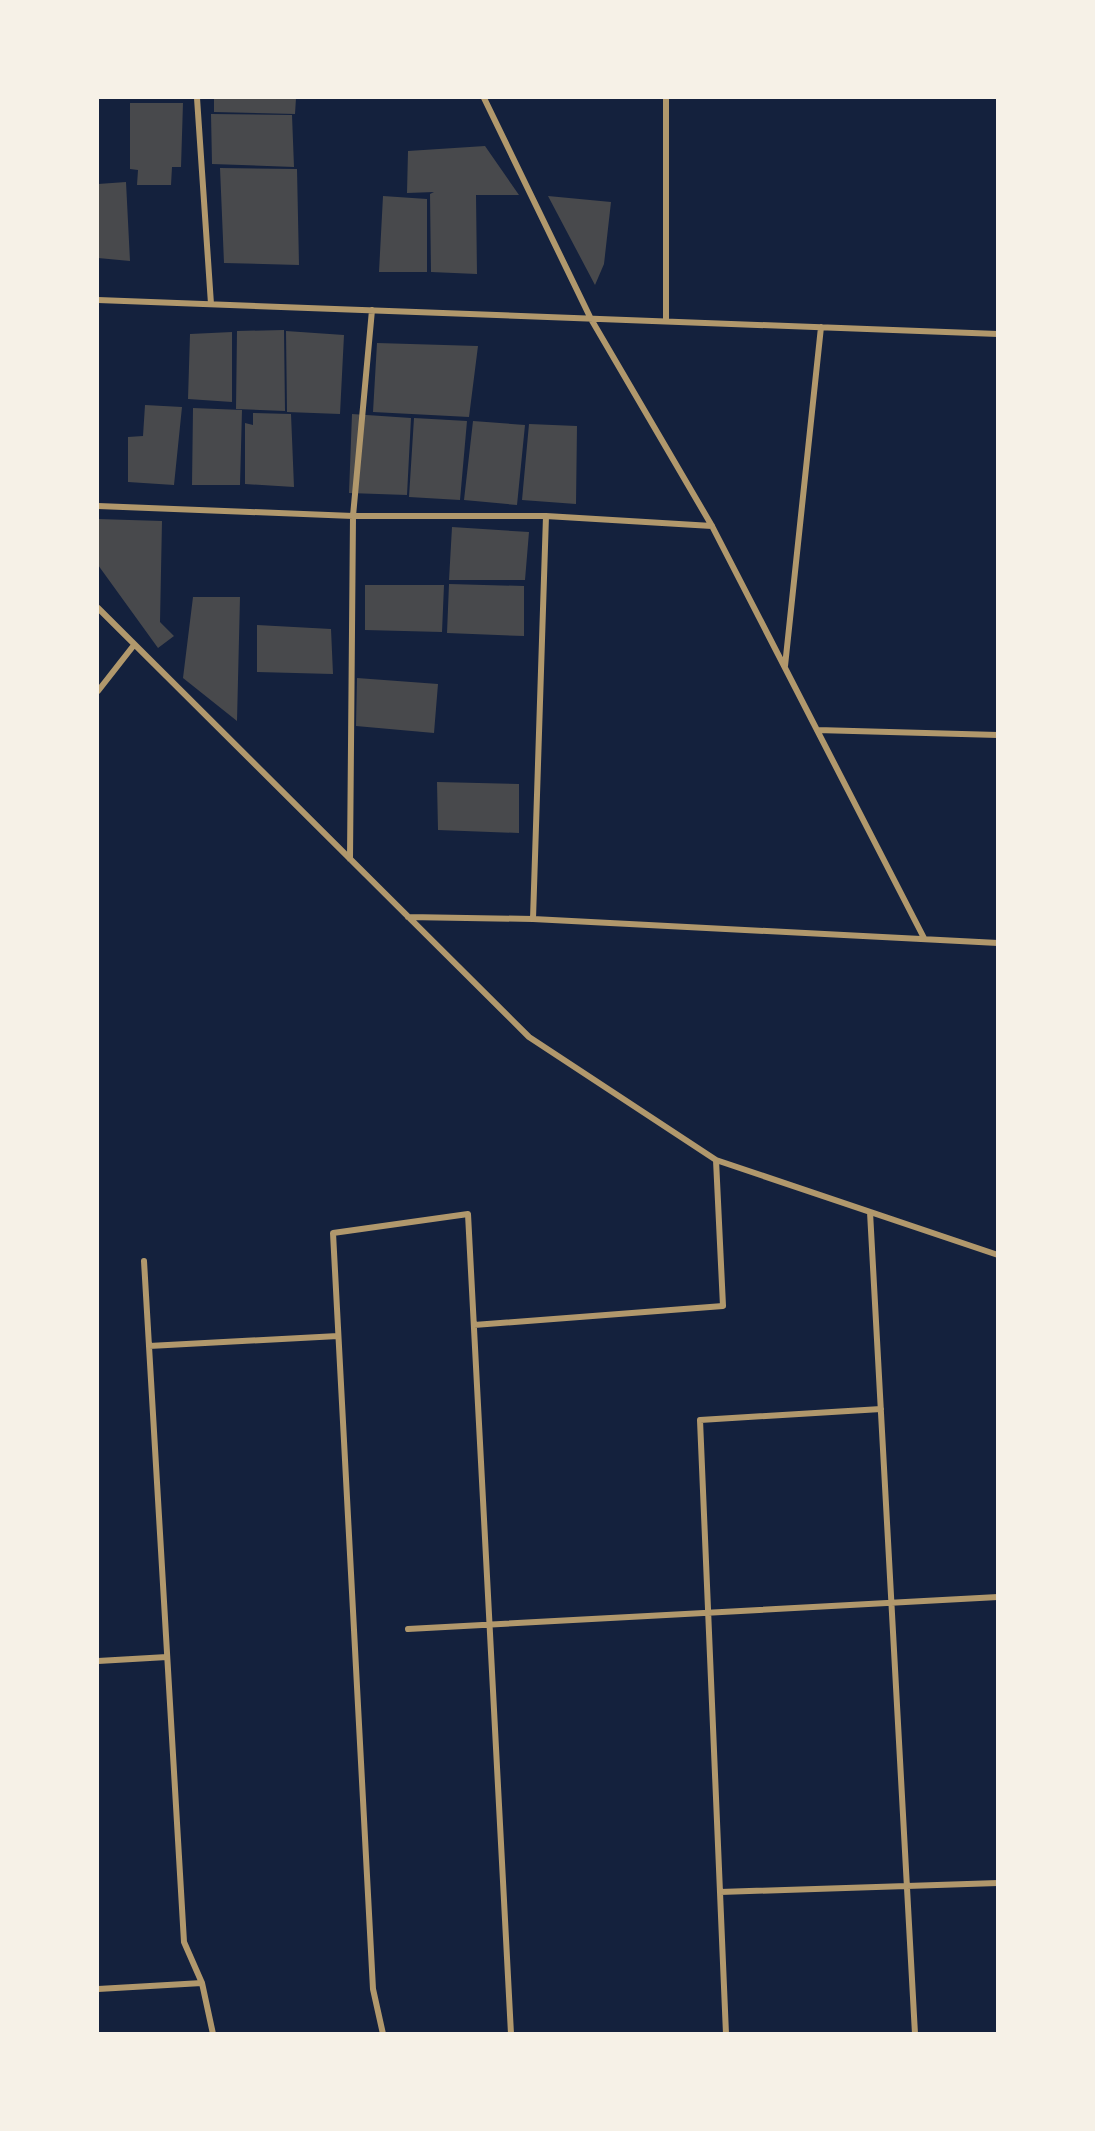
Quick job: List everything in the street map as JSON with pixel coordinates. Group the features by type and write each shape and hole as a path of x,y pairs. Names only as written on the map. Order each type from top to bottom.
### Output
{"street":[{"path":"197,98 211,304"},
{"path":"484,98 591,319 712,526 924,939"},
{"path":"666,98 666,321"},
{"path":"98,300 998,334"},
{"path":"350,859 353,516 372,310"},
{"path":"784,666 821,327"},
{"path":"98,506 353,516 546,516 712,526"},
{"path":"533,919 546,516"},
{"path":"98,608 529,1037 716,1160 998,1255"},
{"path":"98,691 134,645"},
{"path":"817,730 998,735"},
{"path":"408,916 533,919 998,943"},
{"path":"474,1325 723,1306 716,1160"},
{"path":"870,1212 915,2034"},
{"path":"383,2034 373,1989 333,1233 468,1214 511,2034"},
{"path":"144,1261 184,1942 202,1983 213,2034"},
{"path":"149,1346 338,1336"},
{"path":"726,2034 700,1420 881,1409"},
{"path":"408,1629 998,1597"},
{"path":"98,1661 167,1657"},
{"path":"720,1892 998,1883"},
{"path":"98,1989 202,1983"}],"building":[{"path":"214,98 296,98 295,114 214,112"},
{"path":"130,103 183,103 181,167 172,167 171,185 137,185 138,170 130,169"},
{"path":"211,114 292,115 294,167 212,164"},
{"path":"485,146 519,195 476,195 477,274 431,272 430,194 434,192 407,193 408,151"},
{"path":"220,168 297,169 299,265 224,263"},
{"path":"126,182 130,261 98,258 98,184"},
{"path":"383,196 427,199 427,272 379,272"},
{"path":"548,196 611,202 604,264 595,285"},
{"path":"284,330 285,411 236,409 237,331"},
{"path":"286,331 344,335 340,414 287,412"},
{"path":"232,332 232,402 188,399 190,334"},
{"path":"377,343 478,346 469,417 373,412"},
{"path":"145,405 182,407 174,485 128,482 128,437 143,436"},
{"path":"193,408 242,410 240,485 192,485"},
{"path":"253,413 291,414 294,487 245,484 245,423 253,425"},
{"path":"352,414 411,418 407,495 349,493"},
{"path":"414,418 467,421 460,500 409,497"},
{"path":"473,421 525,425 517,505 464,500"},
{"path":"529,424 577,426 576,504 522,500"},
{"path":"98,519 162,521 160,622 174,636 158,648 98,565"},
{"path":"452,527 529,532 525,580 449,580"},
{"path":"449,584 524,586 524,636 447,633"},
{"path":"365,585 444,585 442,632 365,630"},
{"path":"193,597 240,597 237,721 183,678"},
{"path":"257,625 331,629 333,674 257,672"},
{"path":"357,678 438,684 434,733 356,726"},
{"path":"437,782 519,784 519,833 438,830"}]}
